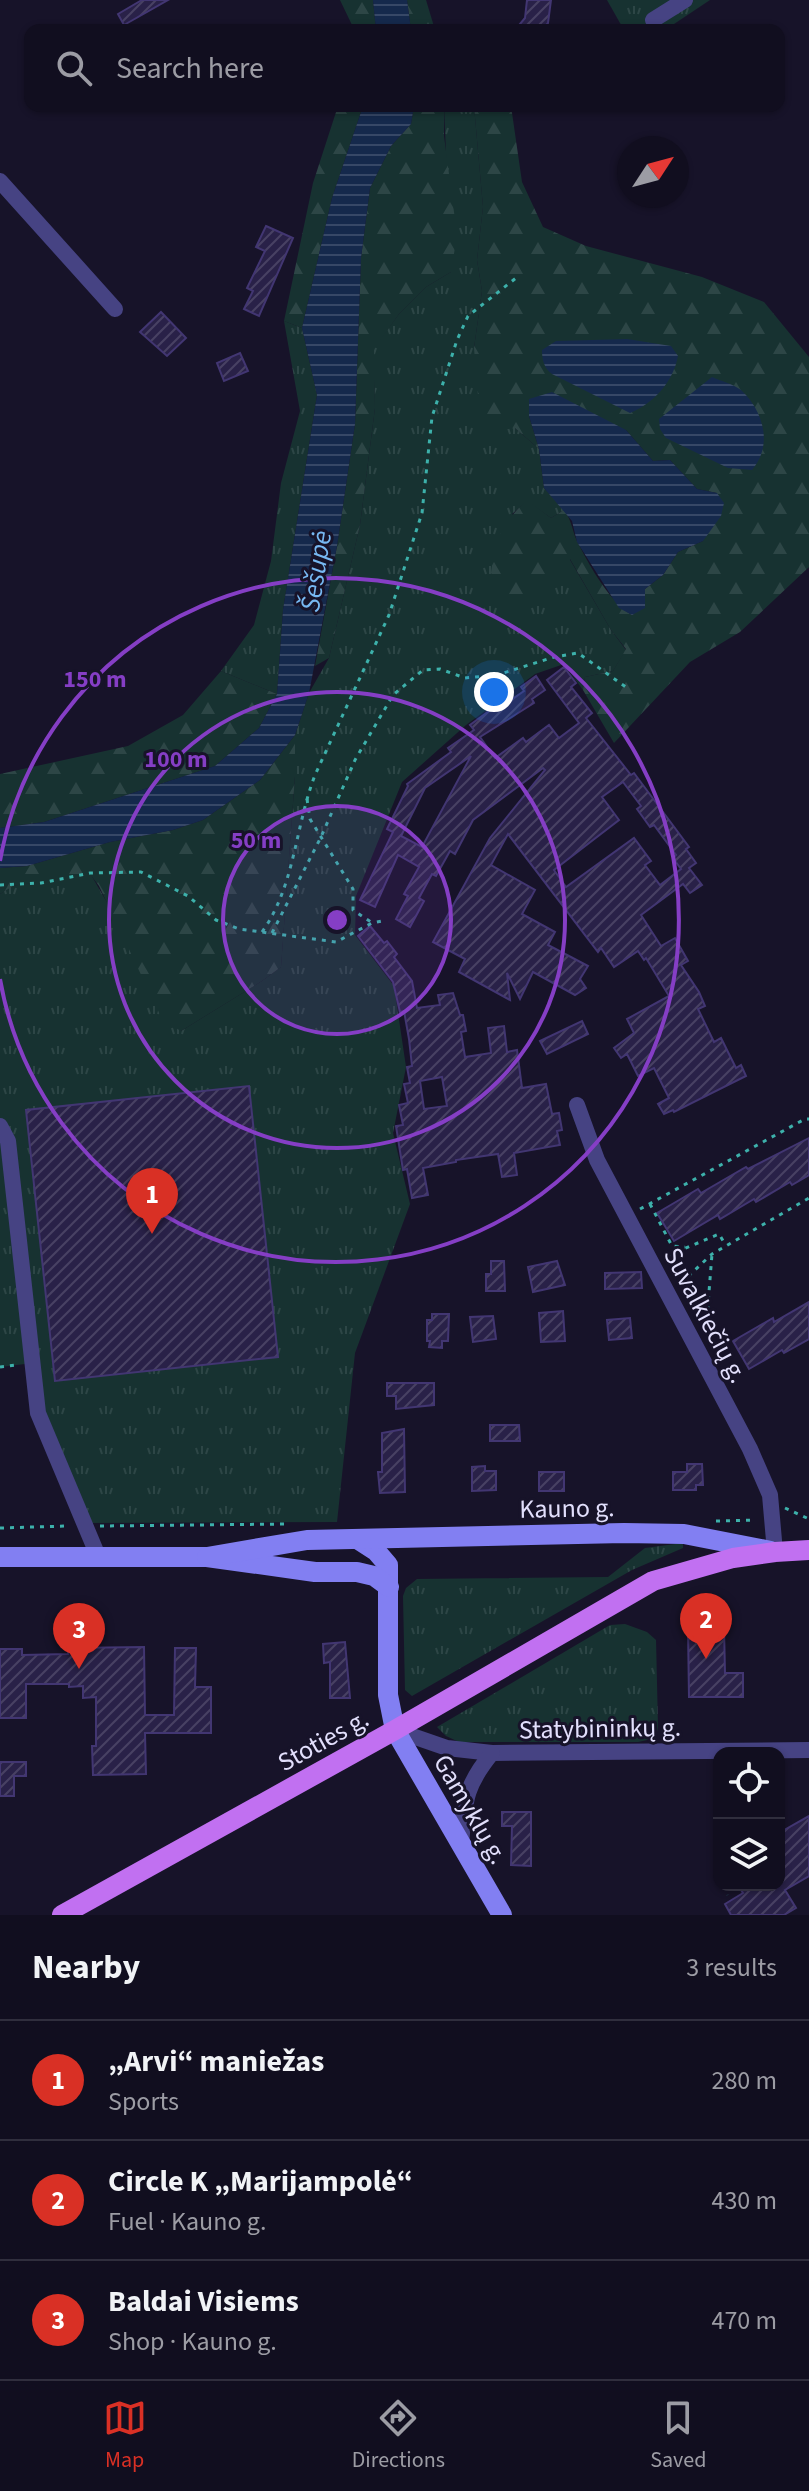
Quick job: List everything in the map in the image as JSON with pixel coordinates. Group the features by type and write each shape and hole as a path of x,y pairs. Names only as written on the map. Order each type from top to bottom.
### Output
{"main road":[{"name":"Kauno g.","path":"207,1557 307,1540 405,1536 684,1534 775,1552"},
{"path":"359,1540 376,1551 388,1565 388,1695 395,1730"},
{"name":"Kauno g.","path":"607,1606 653,1581 692,1568 775,1552 809,1550"},
{"name":"Kauno g.","path":"0,1557 207,1557 315,1572 357,1572 374,1576 389,1587"},
{"name":"Stoties g.","path":"62,1915 395,1730 607,1606"},
{"name":"Gamyklų g.","path":"395,1730 502,1915"}],"street":[{"path":"653,20 685,0"},
{"path":"0,181 115,309"},
{"name":"Suvalkiečių g.","path":"577,1105 597,1160 750,1449 770,1495 775,1552"},
{"path":"0,1126 8,1141 38,1413 98,1556"},
{"name":"Statybininkų g.","path":"395,1730 447,1748 492,1753 809,1750"},
{"path":"461,1844 465,1800 473,1776 492,1753"}],"path":[{"path":"262,932 274,915 288,878 307,796 389,615 422,513 432,417 457,340 468,316 516,278"},
{"path":"272,933 321,837 355,760 393,695 423,670 440,669 465,678 497,675 554,657 578,653 630,690"},
{"path":"307,796 310,819 353,889 353,910 372,923"},
{"path":"0,885 41,883 90,873 141,872 188,896 216,920 239,929 336,942 382,921"},
{"path":"639,1210 809,1119"},
{"path":"678,1285 725,1245 809,1198"},
{"path":"650,1204 672,1246 687,1247"},
{"path":"663,1258 719,1234 725,1245"},
{"path":"705,1338 712,1254"},
{"path":"728,1891 728,1895"}],"green space":[{"path":"340,0 373,0 375,24 352,24"},
{"path":"407,0 426,0 433,24 410,24"},
{"path":"607,0 710,0 674,24 621,24"},
{"path":"336,112 361,112 332,198 302,328 284,321 313,183"},
{"path":"413,112 444,112 444,136 457,235 451,272 426,287 399,314 374,349 375,408 360,525 329,658 315,666 355,424 361,258 370,188 391,146 411,124"},
{"path":"444,112 475,112 483,207 477,260 482,291 474,348 506,428 515,428 539,449 544,488 564,510 551,518 527,501 512,514 569,558 626,650 613,671 585,677 583,690 564,664 535,674 466,725 402,782 356,896 355,935 394,986 406,1067 393,1133 410,1204 355,1353 337,1522 83,1523 38,1413 33,1363 0,1367 0,894 12,886 90,873 181,1031 281,967 295,776 295,735 309,693 329,658 360,525 375,408 373,349 399,314 426,287 451,272"},
{"path":"475,112 512,112 522,182 543,227 586,246 702,277 764,302 809,357 809,567 740,632 690,662 614,743 583,690 585,677 613,671 626,649 611,630 570,559 556,579 540,591 524,599 508,595 491,573 501,533 511,516 527,500 551,518 564,510 595,574 616,602 632,615 645,589 663,575 678,552 703,541 717,493 697,489 670,460 653,461 626,430 529,416 539,449 515,428 496,431 479,408 474,348 482,291 477,260 483,207"},
{"path":"284,321 302,328 317,395 283,610 277,694 221,671 254,625 271,561 281,483 300,411"},
{"path":"221,671 277,694 259,728 215,766 44,822 0,828 0,774 128,746 183,715"},
{"path":"295,735 295,776 281,967 181,1031 163,1021 99,886 90,874 13,886 0,894 0,868 27,866 203,820 260,780"},
{"path":"683,1543 683,1548 632,1570 412,1696 405,1690 403,1596 406,1588 417,1579 608,1577 645,1548"},
{"path":"625,1624 647,1632 656,1640 656,1738 638,1742 459,1742 437,1727 610,1625"}],"water":[{"path":"373,0 407,0 410,24 375,24"},
{"name":"Šešupė","path":"361,112 413,112 411,124 391,146 370,188 361,258 355,424 337,546 309,693 295,735 260,780 203,820 27,866 0,868 0,828 44,822 215,766 259,728 277,694 283,610 317,395 302,328 332,198"},
{"path":"627,339 671,346 678,356 667,383 647,404 630,413 552,374 543,360 542,350 556,341"},
{"path":"712,377 741,390 760,418 764,440 752,470 728,468 666,438 660,429 659,419"},
{"path":"552,392 626,430 653,461 670,460 697,489 717,493 724,503 721,516 703,541 678,552 663,575 645,589 645,608 632,615 619,608 577,542 572,521 544,488 539,449 529,416 529,399"}],"building":[{"path":"142,0 168,0 126,24 118,14"},
{"path":"527,0 551,0 547,24 520,24 525,18"},
{"path":"266,226 293,238 259,316 244,309 253,291 247,288 265,251 256,247"},
{"path":"161,312 186,338 167,356 140,332"},
{"path":"240,353 248,371 224,381 217,363"},
{"path":"564,667 576,683 571,687 592,713 586,718 631,775 634,773 689,847 686,849 696,863 689,868 702,885 690,893 683,884 641,915 661,946 675,938 688,961 681,965 705,1006 698,1009 714,1042 721,1038 736,1068 741,1065 746,1076 674,1112 664,1114 658,1104 669,1098 654,1068 638,1076 627,1054 621,1058 614,1048 634,1033 627,1019 669,996 646,958 644,960 638,951 614,967 601,948 598,952 508,834 491,865 535,890 522,914 555,932 548,945 588,966 580,979 586,988 575,995 533,972 520,999 507,973 510,1000 459,972 465,959 433,942 490,838 545,770 543,768 473,820 455,854 450,851 436,876 432,874 419,898 424,901 410,927 396,919 408,896 404,894 419,867 398,855 375,907 360,900 393,832 387,829 407,784 451,752 448,748 474,730 470,725 524,691 521,687 536,676 545,690 532,699 534,703 480,737 495,758 523,738 526,742 549,725 559,738 579,723 547,680","holes":["471,756 422,847 401,836 425,788","623,782 641,806 637,809 650,827 654,825 676,855 673,858 681,869 660,885 645,865 651,861 634,838 566,887 554,870 619,820 602,797"]},
{"path":"370,926 384,943 387,941 397,954 394,957 412,981 417,1008 440,1005 438,995 453,993 466,1031 461,1032 465,1057 491,1053 488,1028 504,1026 507,1052 517,1050 522,1088 546,1084 552,1114 559,1113 562,1130 557,1131 560,1145 514,1153 517,1175 502,1177 498,1154 423,1168 428,1195 412,1198 407,1169 403,1170 396,1126 403,1125 399,1105 408,1103 404,1084 410,1083 407,1067 412,1066 404,1011 400,1012 393,982 358,936","holes":["442,1077 447,1106 424,1109 420,1081"]},
{"path":"582,1021 588,1034 547,1054 540,1041"},
{"path":"249,1086 278,1357 55,1381 26,1110"},
{"path":"809,1138 809,1175 756,1202 754,1199 720,1219 718,1215 674,1241 657,1213 698,1189 701,1193 746,1167 748,1169"},
{"path":"491,1261 504,1261 505,1291 486,1291 486,1274 491,1274"},
{"path":"557,1261 565,1285 533,1292 528,1267"},
{"path":"641,1272 642,1288 605,1289 605,1273"},
{"path":"809,1302 809,1339 749,1369 733,1341"},
{"path":"563,1311 565,1341 541,1342 539,1313"},
{"path":"432,1314 449,1314 448,1341 442,1341 442,1348 429,1347 430,1341 427,1341 427,1320 432,1320"},
{"path":"493,1316 496,1339 473,1342 470,1317"},
{"path":"630,1318 632,1338 609,1340 607,1320"},
{"path":"387,1383 434,1383 434,1405 396,1409 396,1396 387,1396"},
{"path":"490,1425 519,1425 520,1441 490,1441"},
{"path":"404,1429 405,1492 380,1493 378,1472 382,1472 382,1433"},
{"path":"687,1464 702,1464 703,1485 696,1485 696,1490 673,1490 673,1472 687,1472"},
{"path":"485,1466 485,1471 496,1471 496,1490 472,1491 472,1467"},
{"path":"539,1472 564,1472 564,1491 539,1491"},
{"path":"724,1628 725,1673 743,1673 743,1697 689,1697 688,1629"},
{"path":"345,1642 350,1698 330,1698 330,1662 324,1663 323,1644"},
{"path":"144,1647 145,1715 174,1715 175,1648 196,1648 195,1687 211,1687 211,1733 145,1733 146,1774 93,1775 96,1697 83,1698 83,1686 26,1684 26,1718 0,1718 0,1649 22,1649 22,1655 68,1654 68,1648"},
{"path":"0,1762 26,1762 26,1776 14,1776 14,1796 0,1796"},
{"path":"502,1812 531,1812 531,1866 511,1865 512,1826 502,1826"},
{"path":"809,1816 809,1876 785,1890 785,1830"},
{"path":"785,1890 796,1908 784,1915 731,1915 725,1904 743,1893"}],"place":[{"name":"„Arvi“ maniežas","path":"152,1234"},
{"name":"Circle K „Marijampolė“","path":"706,1659"},
{"name":"Baldai Visiems","path":"79,1669"}]}
